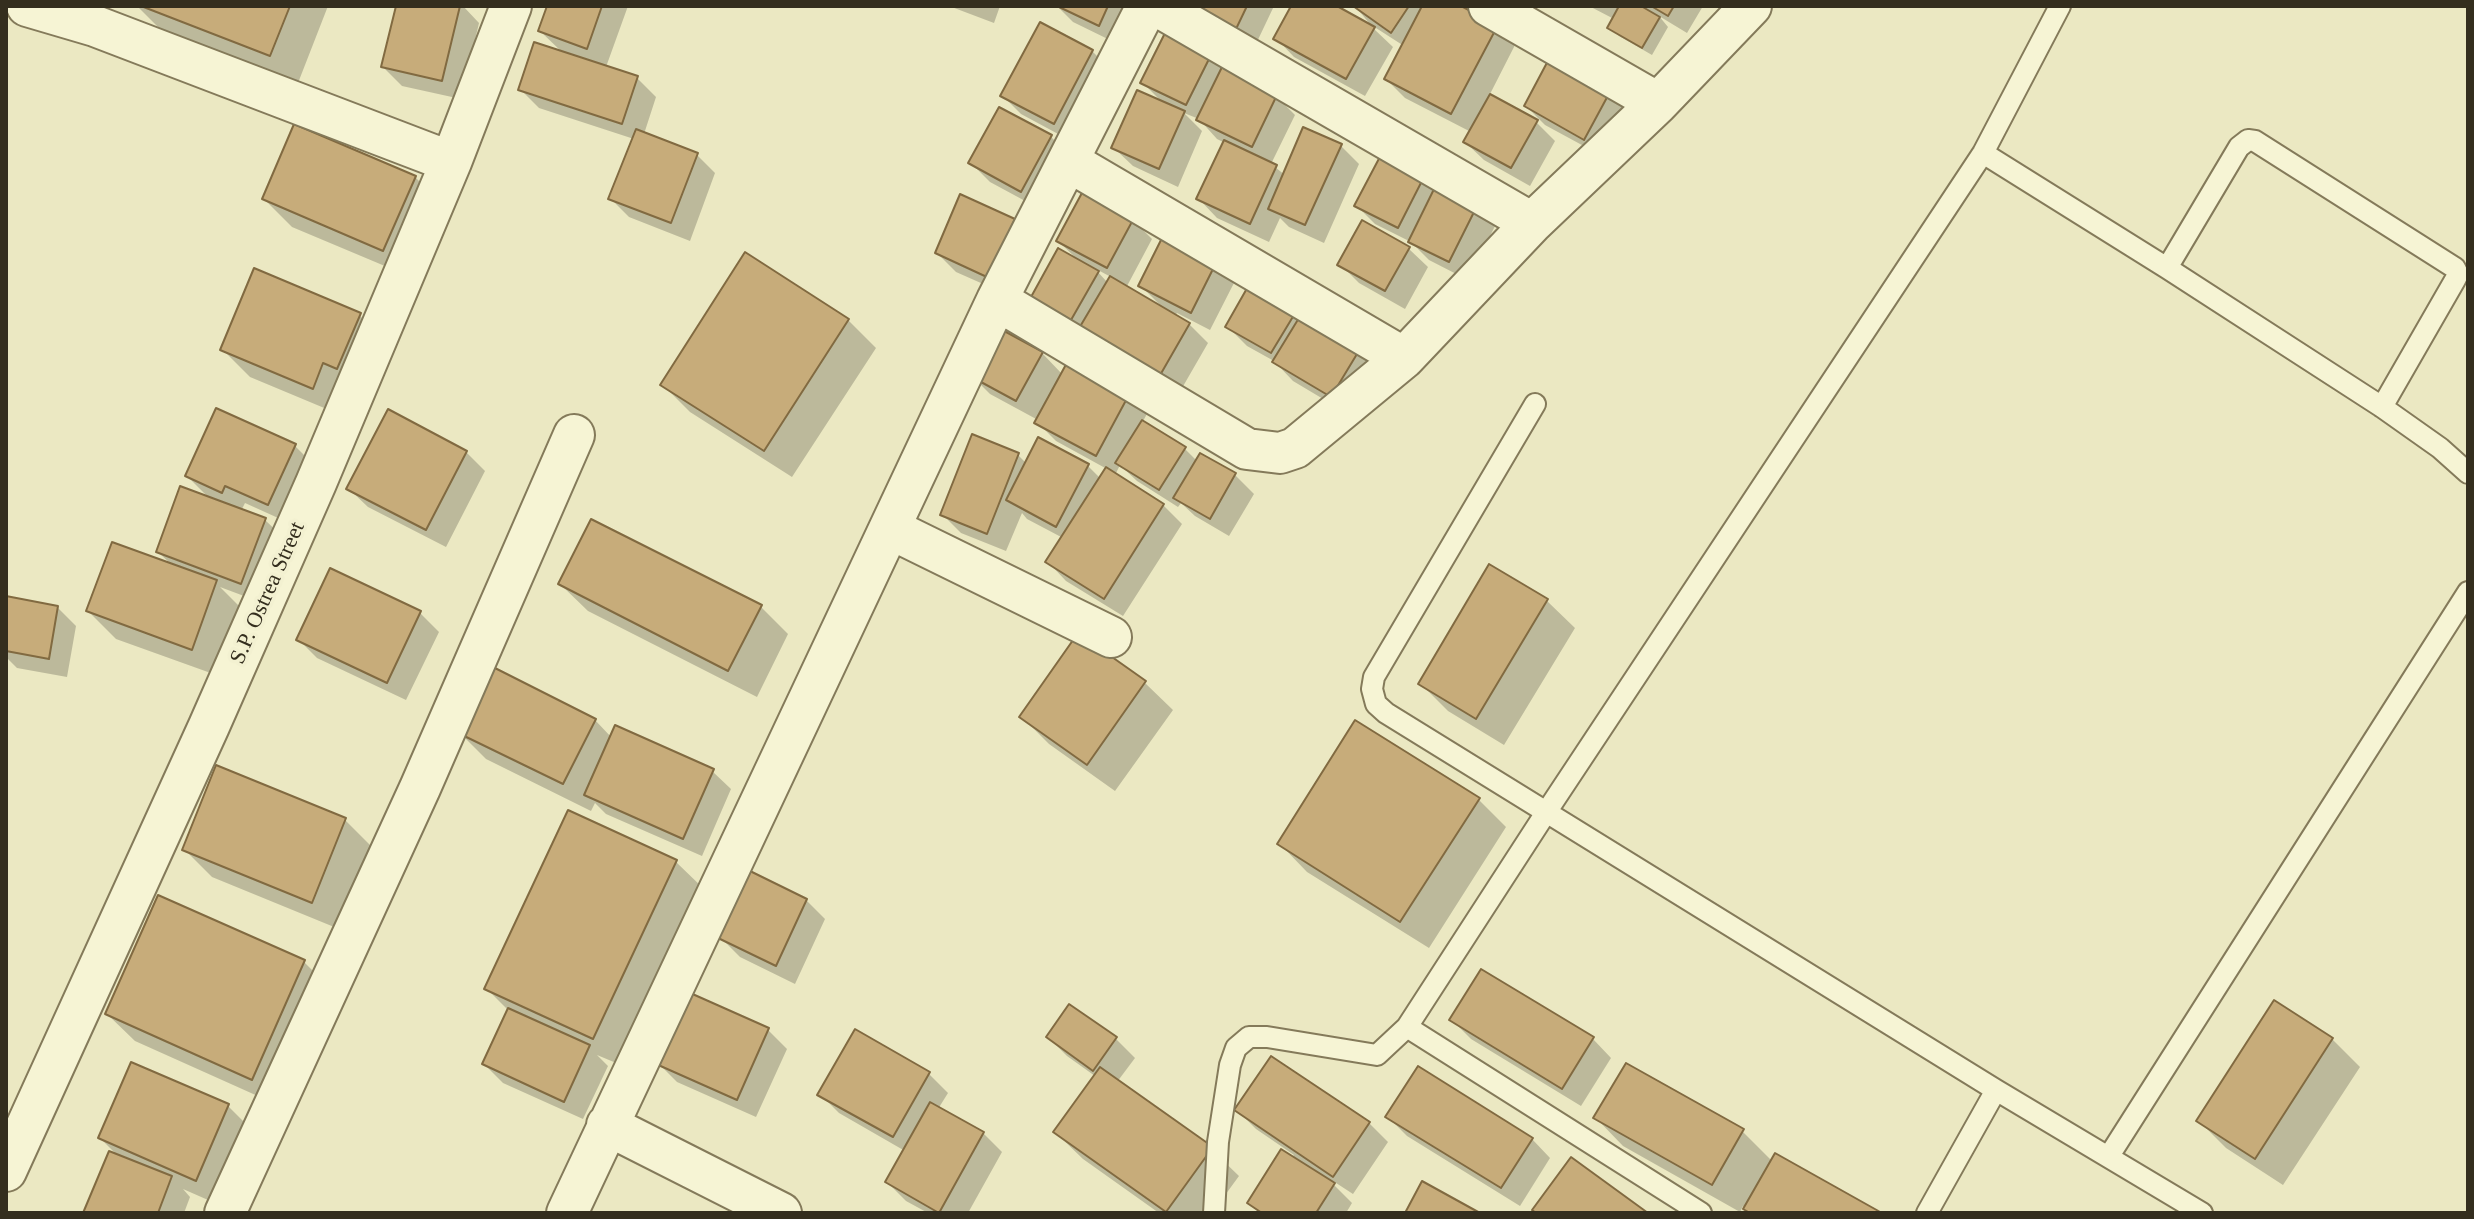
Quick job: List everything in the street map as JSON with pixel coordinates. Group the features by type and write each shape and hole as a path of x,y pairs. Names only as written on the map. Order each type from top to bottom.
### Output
{"street":[{"path":"27,6 97,16 451,162"},
{"name":"S.P. Ostrea Street","path":"6,1171 316,483 451,162 511,6"},
{"path":"567,1213 997,300 1147,6"},
{"path":"1157,6 1532,223"},
{"path":"997,300 1247,449 1280,453 1295,448 1404,358 1532,223 1658,103 1751,6"},
{"path":"1504,10 1658,103"},
{"path":"1068,161 1404,358"},
{"path":"225,1213 420,788 574,435"},
{"path":"891,529 1111,637"},
{"path":"607,1125 781,1213"}],"lane":[{"path":"1214,1213 1218,1142 1230,1065 1236,1048 1249,1037 1267,1037 1377,1055 1407,1027 1983,153 2060,6"},
{"path":"2167,268 2239,147 2248,140 2255,141 2455,268 2458,271 2455,280 2382,407"},
{"path":"1983,153 2382,407 2440,448 2468,473"},
{"path":"1535,404 1374,677 1372,689 1376,704 1996,1090 2202,1213"},
{"path":"2109,1156 2468,592"},
{"path":"1407,1027 1701,1213"},
{"path":"1927,1213 1996,1090"}],"building":[{"path":"141,6 290,6 270,56"},
{"path":"396,6 460,6 442,81 381,67"},
{"path":"547,6 602,6 587,49 538,31"},
{"path":"1057,6 1108,6 1099,26"},
{"path":"1187,6 1247,6 1236,29"},
{"path":"1291,6 1337,6 1375,27 1346,79 1273,39"},
{"path":"1353,6 1409,6 1391,33"},
{"path":"1422,6 1461,6 1498,25 1451,114 1384,79"},
{"path":"1619,6 1641,6 1660,17 1642,48 1607,28"},
{"path":"1651,6 1674,6 1668,16"},
{"path":"1040,22 1093,50 1054,124 1000,96"},
{"path":"1166,31 1212,53 1186,105 1140,83"},
{"path":"534,42 638,76 622,124 518,90"},
{"path":"1550,57 1611,90 1584,140 1524,106"},
{"path":"1222,67 1277,95 1252,147 1196,120"},
{"path":"1137,90 1185,111 1159,169 1111,148"},
{"path":"1490,94 1538,120 1511,168 1463,142"},
{"path":"999,107 1052,135 1021,192 968,163"},
{"path":"294,124 416,176 383,251 262,199"},
{"path":"1303,127 1342,144 1305,225 1268,209"},
{"path":"636,129 698,153 671,223 608,199"},
{"path":"1224,140 1277,165 1250,224 1196,199"},
{"path":"1383,151 1426,173 1398,228 1354,206"},
{"path":"1436,185 1477,206 1449,262 1408,242"},
{"path":"1083,191 1134,218 1107,268 1056,241"},
{"path":"960,194 1015,219 989,278 935,253"},
{"path":"1362,220 1410,247 1385,291 1337,265"},
{"path":"1165,232 1218,259 1191,313 1138,286"},
{"path":"1058,248 1099,271 1071,320 1031,297"},
{"path":"745,252 849,319 764,451 660,385"},
{"path":"254,268 361,313 337,369 323,363 313,389 220,350"},
{"path":"1110,276 1190,323 1159,377 1078,330"},
{"path":"1250,283 1297,310 1271,353 1225,327"},
{"path":"1302,313 1360,349 1331,397 1272,362"},
{"path":"995,326 1043,352 1016,401 968,375"},
{"path":"1069,359 1131,391 1096,456 1034,423"},
{"path":"216,408 296,444 268,505 225,486 222,493 185,476"},
{"path":"388,409 467,451 426,530 346,489"},
{"path":"1142,420 1186,447 1159,490 1115,463"},
{"path":"972,434 1019,453 987,534 940,515"},
{"path":"1038,437 1089,464 1056,527 1006,500"},
{"path":"1200,453 1236,473 1210,519 1173,498"},
{"path":"1106,467 1164,504 1104,599 1045,562"},
{"path":"180,486 266,518 241,584 156,552"},
{"path":"591,519 762,605 728,671 558,584"},
{"path":"112,542 217,580 192,650 86,611"},
{"path":"1489,564 1548,599 1476,719 1418,684"},
{"path":"330,568 421,611 387,683 296,640"},
{"path":"6,596 58,606 49,659 6,651"},
{"path":"1078,633 1146,681 1087,765 1019,717"},
{"path":"489,665 596,719 563,784 456,732"},
{"path":"1355,720 1480,798 1400,922 1277,844"},
{"path":"615,725 714,769 683,839 584,795"},
{"path":"216,765 346,818 312,903 182,850"},
{"path":"568,810 677,860 593,1039 484,989"},
{"path":"750,871 807,899 776,966 718,938"},
{"path":"158,895 305,960 252,1080 105,1014"},
{"path":"1481,969 1594,1037 1562,1089 1449,1020"},
{"path":"688,992 769,1028 737,1100 656,1064"},
{"path":"2274,1000 2333,1038 2255,1159 2196,1121"},
{"path":"1069,1004 1117,1037 1093,1071 1046,1037"},
{"path":"508,1008 590,1045 564,1102 482,1064"},
{"path":"855,1029 930,1072 893,1137 817,1095"},
{"path":"1271,1056 1370,1122 1333,1177 1234,1110"},
{"path":"131,1062 229,1104 196,1181 98,1138"},
{"path":"1626,1063 1744,1129 1712,1185 1593,1118"},
{"path":"1418,1066 1533,1138 1501,1188 1385,1117"},
{"path":"1100,1067 1213,1147 1166,1212 1053,1132"},
{"path":"930,1102 984,1132 939,1213 885,1182"},
{"path":"1281,1149 1335,1183 1316,1213 1262,1213 1247,1203"},
{"path":"109,1151 172,1176 158,1213 83,1213"},
{"path":"1775,1153 1882,1213 1750,1213 1743,1209"},
{"path":"1571,1157 1648,1213 1536,1213 1532,1210"},
{"path":"1422,1181 1480,1213 1405,1213"}]}
